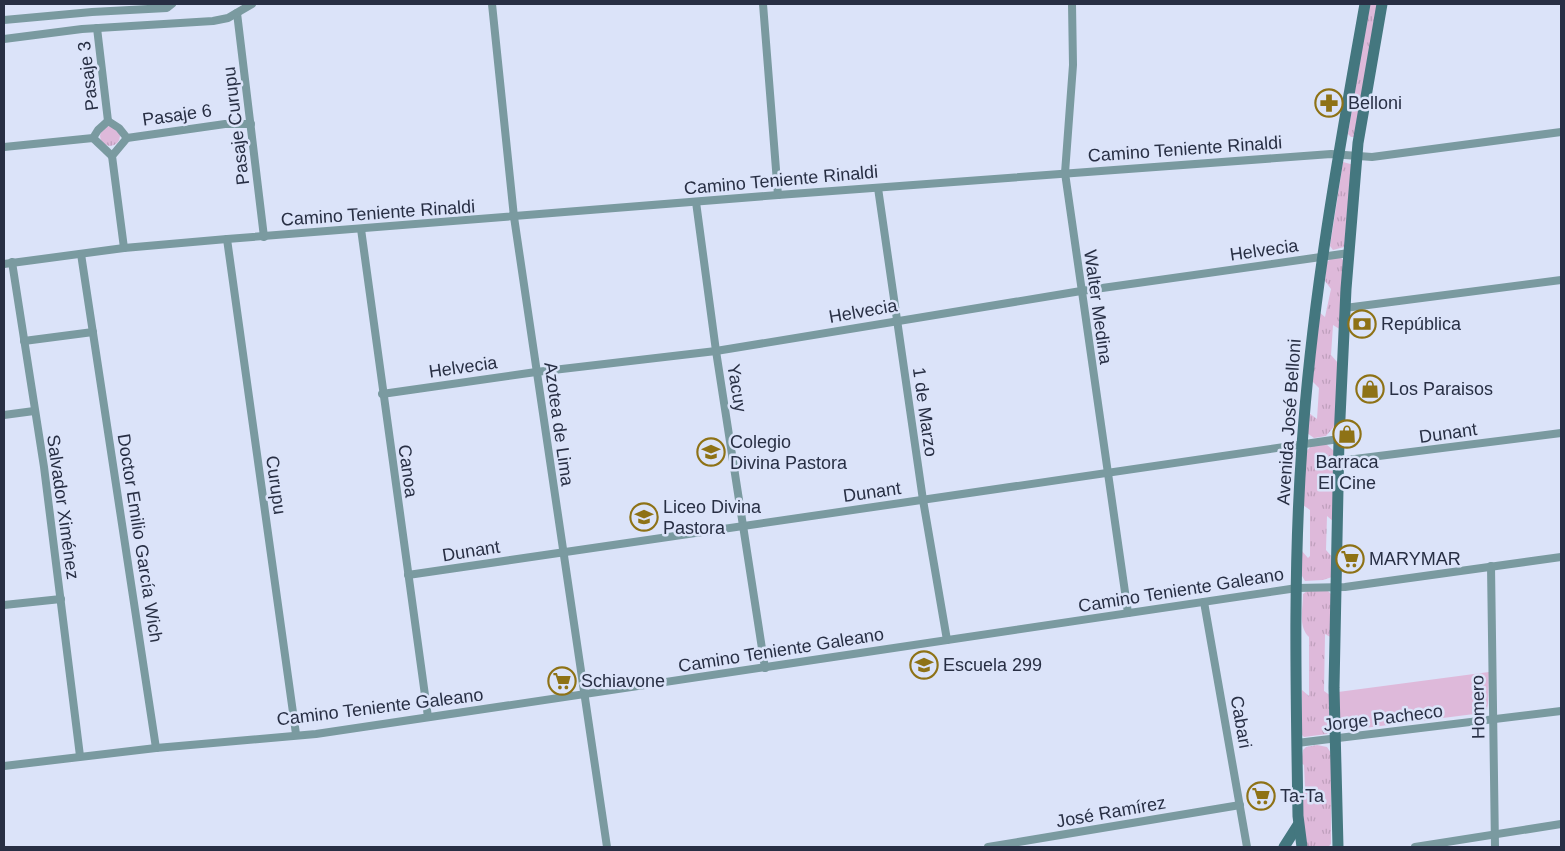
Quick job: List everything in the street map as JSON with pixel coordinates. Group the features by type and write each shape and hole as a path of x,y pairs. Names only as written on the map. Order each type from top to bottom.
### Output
{"main road":[{"name":"Avenida José Belloni","path":"1302,847 1298,825 1297,588 1302,444 1311,352 1324,256 1339,154 1365,4"},
{"path":"1338,847 1334,740 1336,586 1339,439 1345,308 1357,156 1382,4"},
{"path":"1284,847 1298,825"}],"street":[{"path":"4,20 92,8 167,8 172,4"},
{"path":"4,39 32,33 213,21 237,13 252,4"},
{"name":"Azotea de Lima","path":"492,4 514,217 607,847"},
{"path":"763,4 778,195"},
{"name":"Walter Medina","path":"1072,4 1072,65 1065,173 1128,613"},
{"name":"Pasaje Curupu","path":"237,13 264,236"},
{"name":"Pasaje 3","path":"97,28 108,121"},
{"path":"93,138 98,130 108,121"},
{"name":"Pasaje 6","path":"108,121 119,128 128,138 225,124 251,124"},
{"name":"Camino Teniente Rinaldi","path":"8,263 124,248 778,195 1339,154 1372,157 1561,132"},
{"path":"4,147 93,138 112,156 124,248"},
{"path":"112,156 128,138"},
{"name":"1 de Marzo","path":"878,188 923,500 947,640"},
{"name":"Yacuy","path":"696,202 716,351 765,668"},
{"name":"Canoa","path":"361,229 382,394 428,717"},
{"name":"Curupu","path":"227,240 296,734"},
{"name":"Helvecia","path":"382,394 536,372 716,351 1081,291 1348,253"},
{"name":"Doctor Emilio García Wich","path":"81,254 156,748"},
{"name":"Salvador Ximénez","path":"8,263 24,341 44,467 80,756"},
{"path":"1345,308 1561,280"},
{"path":"24,341 93,332"},
{"path":"4,415 34,410"},
{"name":"Dunant","path":"1339,461 1561,433"},
{"name":"Dunant","path":"408,575 1339,439"},
{"name":"Camino Teniente Galeano","path":"4,766 156,748 296,734 316,734 1297,588 1336,586 1561,557"},
{"name":"Homero","path":"1491,566 1495,847"},
{"path":"4,605 61,599"},
{"name":"Cabari","path":"1204,602 1247,847"},
{"name":"Jorge Pacheco","path":"1297,743 1561,711"},
{"name":"José Ramírez","path":"988,847 1240,806"},
{"path":"1415,847 1495,836 1561,824"}],"green space":[{"path":"1369,4 1378,4 1354,137 1351,137 1348,134"},
{"path":"110,126 117,129 120,136 117,143 110,146 103,143 100,136 103,129"},
{"path":"1343,162 1354,165 1344,247 1333,250 1330,246"},
{"path":"1331,258 1341,258 1344,261 1341,330 1333,325 1331,355 1338,363 1336,424 1326,436 1314,438 1307,433 1309,413 1317,419 1319,388 1311,380 1319,312 1325,317 1331,289 1325,281 1327,262"},
{"path":"1326,444 1334,451 1334,522 1327,516 1326,550 1333,558 1332,577 1323,580 1305,581 1302,576 1302,551 1308,558 1310,556 1310,510 1303,505 1306,452 1311,446"},
{"path":"1307,591 1328,591 1332,595 1332,638 1325,634 1324,691 1331,696 1331,731 1327,734 1304,737 1301,734 1302,690 1309,696 1309,637 1303,628 1302,617 1303,594"},
{"path":"1489,672 1488,704 1487,709 1482,713 1349,730 1339,726 1338,692"},
{"path":"1317,745 1327,747 1331,753 1331,844 1328,847 1305,847 1301,792 1305,787 1304,765 1301,763 1303,750 1306,747"}],"place":[{"name":"Belloni","path":"1329,103"},
{"name":"República","path":"1362,324"},
{"name":"Los Paraisos","path":"1370,389"},
{"name":"Barraca El Cine","path":"1347,434"},
{"name":"Colegio Divina Pastora","path":"711,452"},
{"name":"Liceo Divina Pastora","path":"644,517"},
{"name":"MARYMAR","path":"1350,559"},
{"name":"Escuela 299","path":"924,665"},
{"name":"Schiavone","path":"562,681"},
{"name":"Ta-Ta","path":"1261,796"}]}
